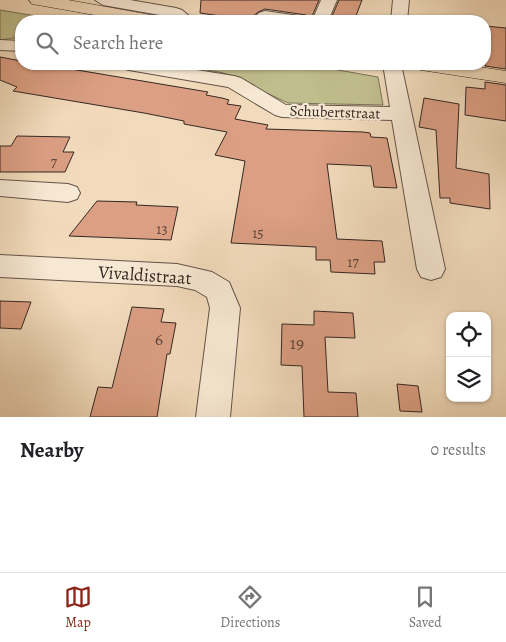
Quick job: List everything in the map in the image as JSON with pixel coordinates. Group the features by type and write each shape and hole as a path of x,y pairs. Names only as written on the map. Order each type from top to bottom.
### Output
{"main road":[{"path":"50,1 125,15"},
{"path":"460,70 506,77"}],"street":[{"path":"103,0 179,15"},
{"path":"323,15 330,0"},
{"path":"400,15 401,0"},
{"path":"0,46 15,46"},
{"name":"Schubertstraat","path":"164,70 234,82 282,111 400,114"},
{"name":"Schubertstraat","path":"393,70 431,269"},
{"path":"0,188 68,193"},
{"name":"Vivaldistraat","path":"0,266 177,275 202,280 219,290 225,308 214,417"}],"shaded area":[{"path":"0,10 30,15 15,15 15,38 0,40"},
{"path":"207,70 338,70 378,77 383,105 288,103 224,73"}],"building":[{"path":"201,0 319,0 313,15 265,9 255,15 200,13"},
{"path":"339,0 362,0 356,15 333,15"},
{"path":"491,27 506,28 506,69 491,67"},
{"path":"0,57 15,60 15,70 77,70 208,92 206,95 229,100 227,104 241,106 235,119 268,125 266,129 363,132 370,133 371,137 387,138 397,188 374,187 371,166 327,164 337,239 382,241 385,262 374,262 375,274 331,272 330,260 316,260 316,247 231,243 245,161 215,155 227,132 184,124 184,121 144,113 13,91 17,87 0,80"},
{"path":"485,82 506,85 506,121 465,115 466,87 485,89"},
{"path":"424,98 459,104 456,168 489,174 490,209 450,203 450,198 440,198 436,130 419,127"},
{"path":"17,136 70,137 63,152 74,152 65,172 0,172 0,146 11,146"},
{"path":"97,201 137,202 136,205 178,207 171,240 69,236"},
{"path":"0,301 31,302 21,329 0,328"},
{"path":"132,307 164,309 161,322 176,323 170,354 167,354 157,417 90,417 98,387 112,388"},
{"path":"314,311 353,313 355,338 325,337 328,392 356,393 358,417 304,417 302,366 281,365 282,324 314,325"},
{"path":"397,384 418,386 422,412 400,411"}]}
